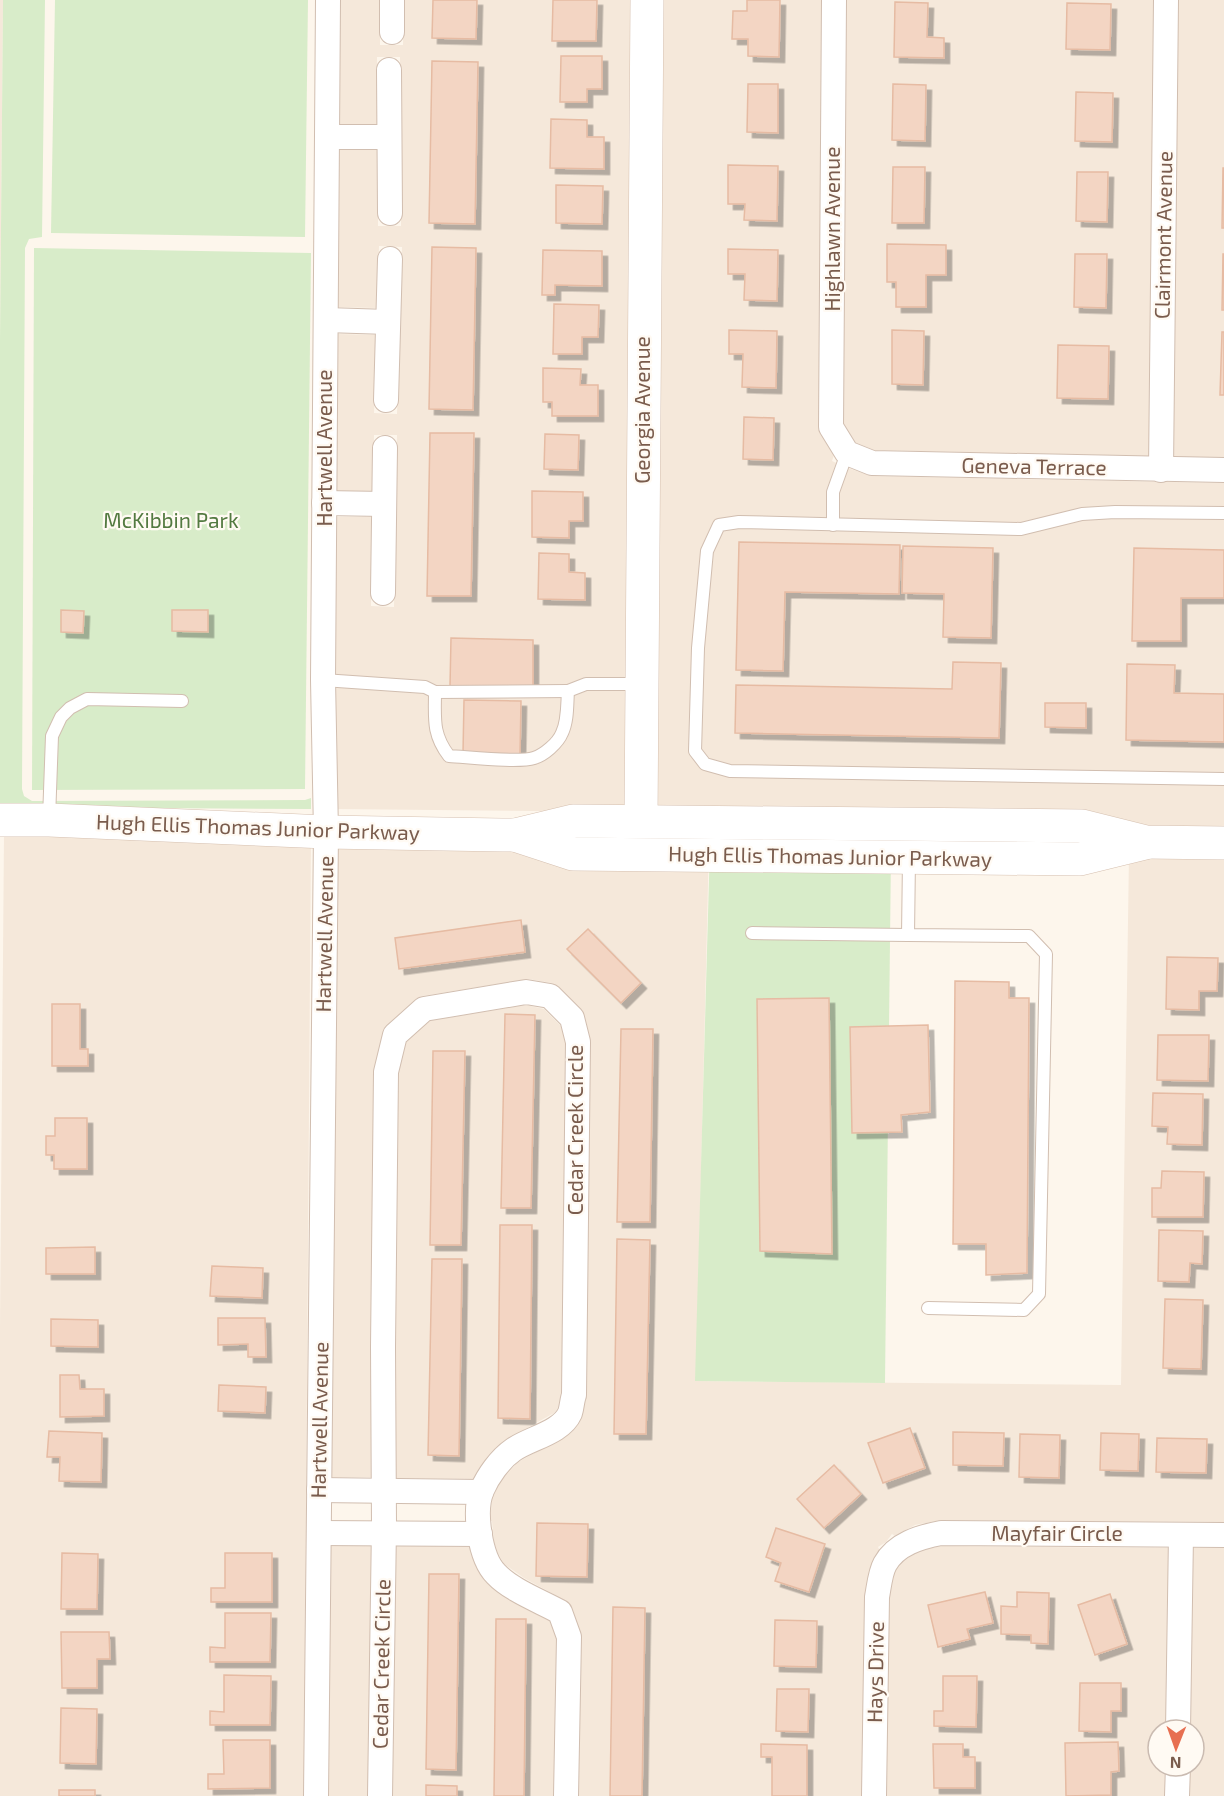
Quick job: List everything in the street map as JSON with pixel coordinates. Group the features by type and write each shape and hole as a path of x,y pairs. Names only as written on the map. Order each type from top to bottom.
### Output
{"main road":[{"name":"Georgia Avenue","path":"641,821 647,0"},
{"name":"Hugh Ellis Thomas Junior Parkway","path":"0,820 49,820 326,832 515,835 573,821 1082,826 1146,843"},
{"name":"Hugh Ellis Thomas Junior Parkway","path":"515,835 573,854 909,858 1080,859 1146,843 1224,843"}],"street":[{"name":"Hartwell Avenue","path":"316,1796 326,832 323,680 328,0"},
{"path":"392,0 392,32"},
{"name":"Highlawn Avenue","path":"834,0 831,427 847,453"},
{"name":"Clairmont Avenue","path":"1161,470 1166,0"},
{"path":"389,70 390,213"},
{"path":"327,137 389,137"},
{"path":"386,400 390,259"},
{"path":"326,320 388,322"},
{"path":"383,593 385,448"},
{"name":"Geneva Terrace","path":"847,453 872,463 1224,470"},
{"path":"324,503 384,504"},
{"name":"Cedar Creek Circle","path":"380,1796 384,1532 383,1347 386,1072 395,1035 424,1009 526,992 550,996 572,1018 578,1042 574,1395 570,1413 561,1424 512,1451 493,1471 481,1492 478,1526 483,1551 495,1574 560,1612 569,1637 566,1796"},
{"path":"319,1490 481,1492"},
{"path":"319,1533 480,1534"},
{"name":"Mayfair Circle","path":"894,1552 917,1538 941,1533 1224,1535"},
{"path":"1178,1718 1181,1535"},
{"name":"Hays Drive","path":"874,1796 877,1597 884,1566 894,1552"},
{"path":"1177,1796 1178,1778"}],"lane":[{"path":"833,525 833,492 847,453"},
{"path":"1224,513 1082,514 1021,529 739,522 719,525 707,551 698,648 695,752 705,764 730,771 1224,779"},
{"path":"323,680 425,687 435,692 568,691 586,684 641,684"},
{"path":"435,692 434,725 439,743 449,756 520,759 535,758 550,748 562,734 566,719 568,691"},
{"path":"49,820 52,736 61,717 69,708 87,699 182,701"},
{"path":"908,935 909,858"},
{"path":"752,933 1029,936 1046,954 1039,1294 1024,1310 928,1308"}],"shaded area":[{"path":"0,0 3,0 0,342"},
{"path":"339,0 380,0 380,45 403,45 404,0 635,0 629,812 334,809 336,517 372,517 371,606 394,607 397,435 374,435 373,491 336,491 337,334 377,335 374,413 397,414 402,247 379,246 377,308 337,307 338,150 378,150 378,226 401,226 400,57 377,57 378,124 338,124"},
{"path":"658,0 823,0 822,435 834,455 832,461 839,464 844,471 848,468 871,476 1224,483 1224,830 652,813"},
{"path":"846,0 1155,0 1150,456 874,450 854,442 843,423"},
{"path":"1178,0 1224,0 1224,457 1173,457"},
{"path":"4,834 311,835 304,1796 0,1796 0,1328"},
{"path":"334,835 709,843 696,1381 1121,1385 1129,855 1224,856 1224,1522 941,1520 915,1525 895,1536 892,1534 878,1547 880,1551 865,1596 862,1796 578,1796 580,1632 570,1606 564,1600 504,1564 494,1546 492,1521 490,1521 492,1496 502,1479 518,1462 566,1436 578,1422 585,1395 590,1042 579,1008 552,983 528,979 422,996 388,1025 384,1032 373,1477 331,1477"},
{"path":"526,1005 544,1009 561,1026 567,1044 562,1393 559,1407 554,1413 504,1441 485,1462 475,1479 396,1478 394,1347 398,1074 405,1043 428,1021"},
{"path":"372,1545 368,1796 328,1796 330,1546"},
{"path":"396,1545 471,1547 473,1557 489,1585 514,1602 550,1621 557,1640 555,1796 392,1796"},
{"path":"942,1546 1169,1548 1167,1718 1146,1718 1146,1778 1166,1778 1166,1796 885,1796 889,1598 894,1572 901,1562 921,1550"},
{"path":"1192,1548 1224,1548 1224,1796 1189,1796 1190,1778 1206,1778 1206,1718 1190,1718"}],"green space":[{"path":"3,0 45,0 42,237 29,239 25,248 22,789 24,796 32,801 305,800 311,798 311,809 0,807"},
{"path":"55,0 308,0 305,237 51,233"},
{"name":"McKibbin Park","path":"34,248 311,253 305,789 32,790"},
{"path":"710,843 891,852 885,1383 695,1381"}],"building":[{"path":"433,0 477,0 476,39 432,38"},
{"path":"553,0 597,0 596,41 552,41"},
{"path":"747,0 780,0 779,57 748,56 748,39 732,39 733,11 747,11"},
{"path":"895,2 928,3 927,37 944,38 944,58 894,57"},
{"path":"1067,3 1111,4 1110,50 1066,49"},
{"path":"561,56 602,56 602,89 587,89 587,102 560,102"},
{"path":"432,61 478,62 475,224 429,223"},
{"path":"748,84 778,84 778,133 747,132"},
{"path":"893,84 926,85 925,141 892,140"},
{"path":"1076,92 1113,93 1112,142 1075,141"},
{"path":"551,119 587,120 587,137 604,137 604,169 550,168"},
{"path":"728,165 778,166 777,221 744,220 745,204 728,204"},
{"path":"893,167 925,167 924,223 892,223"},
{"path":"1223,168 1224,228 1222,228"},
{"path":"1077,172 1108,172 1107,222 1076,221"},
{"path":"556,185 603,186 602,224 556,223"},
{"path":"887,244 946,245 946,275 926,275 926,307 896,307 896,282 887,282"},
{"path":"432,247 476,248 473,410 429,409"},
{"path":"728,249 778,250 777,301 744,300 745,274 728,274"},
{"path":"543,250 602,251 602,286 555,285 555,295 542,295"},
{"path":"1075,254 1107,254 1106,308 1074,307"},
{"path":"1223,254 1224,310 1222,310"},
{"path":"554,304 599,305 598,337 582,337 582,354 553,354"},
{"path":"729,330 777,331 776,388 742,387 743,354 729,354"},
{"path":"892,330 924,331 923,385 892,384"},
{"path":"1222,332 1224,332 1224,395 1220,395"},
{"path":"1058,345 1109,346 1108,399 1057,398"},
{"path":"543,368 581,369 580,385 598,385 598,416 552,416 552,402 543,402"},
{"path":"744,417 774,418 773,460 743,459"},
{"path":"430,433 474,433 471,596 427,596"},
{"path":"545,434 579,435 578,470 544,469"},
{"path":"532,491 583,492 583,521 569,521 569,538 532,537"},
{"path":"739,542 900,545 899,594 785,592 783,671 736,670"},
{"path":"903,546 993,548 991,638 943,637 944,594 902,593"},
{"path":"1134,548 1224,550 1224,598 1181,598 1181,641 1132,641"},
{"path":"539,553 569,554 569,572 585,573 585,600 538,599"},
{"path":"61,610 84,611 83,633 61,632"},
{"path":"172,610 208,610 208,632 172,631"},
{"path":"451,638 533,640 533,688 450,686"},
{"path":"953,662 1001,663 999,738 735,733 736,685 952,689"},
{"path":"1127,664 1175,665 1174,693 1224,694 1224,742 1126,740"},
{"path":"464,700 521,701 520,754 463,753"},
{"path":"1045,703 1086,703 1086,728 1045,727"},
{"path":"521,920 525,952 399,969 395,938"},
{"path":"588,929 641,983 621,1003 567,949"},
{"path":"1167,957 1218,958 1217,991 1199,991 1199,1010 1166,1009"},
{"path":"955,981 1009,982 1009,998 1029,998 1027,1273 986,1275 986,1244 953,1244"},
{"path":"829,998 832,1254 760,1251 757,999"},
{"path":"52,1004 80,1004 80,1049 88,1049 88,1066 52,1066"},
{"path":"505,1014 535,1015 531,1208 501,1208"},
{"path":"928,1025 930,1112 901,1115 902,1132 852,1133 850,1027"},
{"path":"621,1029 653,1029 650,1222 617,1222"},
{"path":"1158,1035 1209,1035 1208,1081 1157,1080"},
{"path":"433,1051 465,1051 461,1245 430,1245"},
{"path":"1153,1093 1203,1094 1202,1145 1167,1144 1168,1127 1152,1126"},
{"path":"55,1118 87,1118 87,1169 54,1169 54,1155 46,1155 46,1136 55,1136"},
{"path":"1162,1171 1204,1172 1203,1217 1152,1217 1152,1188 1161,1188"},
{"path":"500,1225 532,1225 530,1419 498,1418"},
{"path":"1159,1230 1203,1231 1202,1264 1190,1263 1189,1282 1158,1281"},
{"path":"617,1239 650,1240 646,1434 614,1434"},
{"path":"95,1247 95,1274 46,1274 46,1248"},
{"path":"432,1259 462,1259 459,1456 428,1455"},
{"path":"212,1266 263,1268 262,1298 210,1296"},
{"path":"1165,1299 1203,1300 1201,1369 1163,1368"},
{"path":"218,1318 265,1318 266,1357 248,1357 248,1344 218,1345"},
{"path":"51,1319 98,1320 98,1347 51,1346"},
{"path":"60,1375 79,1375 80,1389 104,1389 104,1416 60,1417"},
{"path":"219,1385 266,1387 265,1413 218,1411"},
{"path":"910,1428 925,1468 883,1483 868,1443"},
{"path":"49,1431 102,1433 101,1482 59,1481 60,1457 47,1457"},
{"path":"953,1432 1004,1433 1003,1466 953,1465"},
{"path":"1101,1433 1139,1434 1138,1471 1100,1470"},
{"path":"1020,1434 1060,1435 1059,1478 1019,1477"},
{"path":"1157,1438 1207,1439 1206,1473 1156,1472"},
{"path":"834,1465 861,1494 824,1528 797,1499"},
{"path":"537,1523 588,1524 587,1577 536,1576"},
{"path":"776,1528 825,1544 809,1592 775,1581 781,1563 766,1557"},
{"path":"62,1553 98,1554 97,1609 61,1609"},
{"path":"225,1553 272,1553 272,1602 211,1602 211,1588 225,1588"},
{"path":"429,1574 459,1574 456,1770 426,1769"},
{"path":"985,1592 993,1623 967,1629 970,1639 938,1647 928,1605"},
{"path":"1017,1592 1049,1593 1048,1644 1031,1643 1031,1635 1001,1634 1001,1606 1017,1607"},
{"path":"1110,1594 1127,1644 1095,1655 1078,1605"},
{"path":"613,1607 645,1608 642,1796 610,1796"},
{"path":"225,1613 271,1613 270,1662 210,1662 210,1647 225,1648"},
{"path":"496,1619 526,1619 524,1796 494,1796"},
{"path":"775,1620 817,1621 816,1667 774,1666"},
{"path":"61,1632 109,1632 110,1659 97,1659 97,1688 62,1688"},
{"path":"224,1675 271,1676 270,1725 210,1725 210,1711 224,1712"},
{"path":"943,1676 977,1676 976,1727 934,1726 934,1711 943,1711"},
{"path":"1080,1683 1121,1683 1121,1711 1111,1711 1111,1732 1079,1731"},
{"path":"777,1689 809,1689 808,1732 776,1731"},
{"path":"61,1708 97,1709 96,1764 60,1763"},
{"path":"223,1740 270,1740 270,1788 208,1789 208,1774 224,1774"},
{"path":"1118,1742 1119,1771 1111,1772 1111,1795 1066,1796 1065,1743"},
{"path":"761,1744 807,1745 807,1796 772,1796 772,1757 761,1757"},
{"path":"933,1744 963,1744 963,1757 975,1757 975,1788 934,1788"},
{"path":"426,1785 457,1786 457,1796 426,1796"},
{"path":"59,1790 95,1790 95,1796 59,1796"}]}
